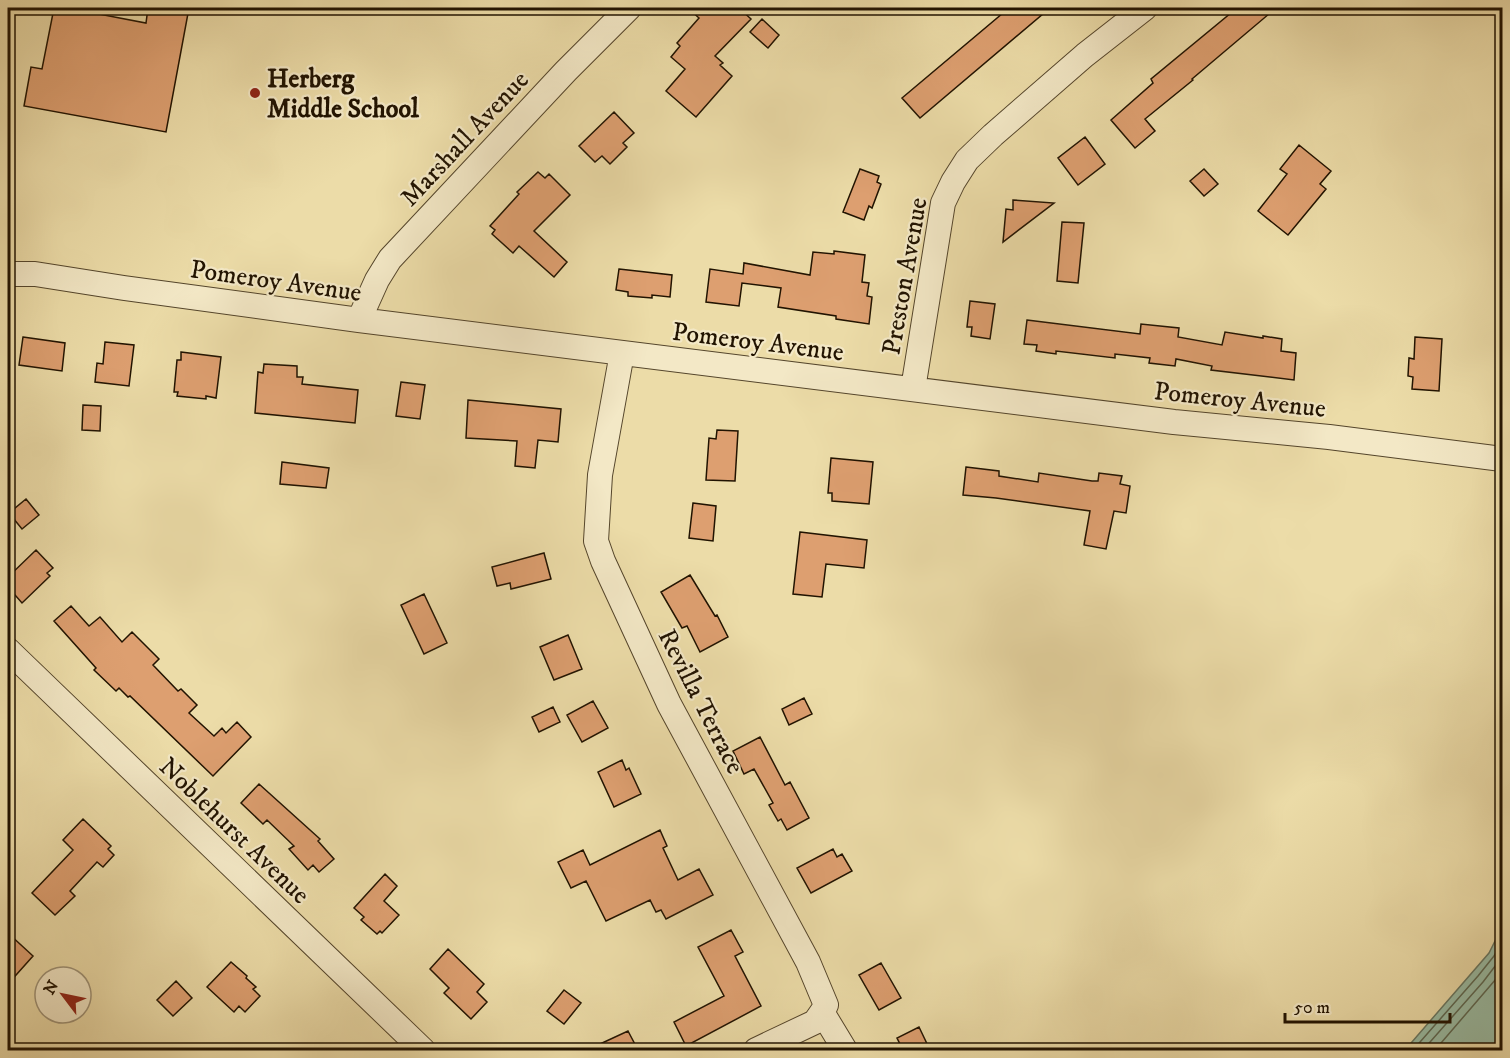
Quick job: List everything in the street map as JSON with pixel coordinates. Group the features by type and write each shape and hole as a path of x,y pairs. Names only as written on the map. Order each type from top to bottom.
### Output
{"street":[{"name":"Marshall Avenue","path":"359,320 377,280 390,260 566,71 629,8"},
{"name":"Preston Avenue","path":"913,389 943,203 953,182 968,160 993,135 1085,55 1145,8"},
{"name":"Pomeroy Avenue","path":"8,274 35,274 359,320 1174,422 1329,437 1503,459"},
{"name":"Revilla Terrace","path":"622,353 600,475 596,540 603,561 669,704 808,962 826,1005 822,1012 845,1050"},
{"name":"Noblehurst Avenue","path":"8,650 423,1050"},
{"path":"756,1050 815,1022 822,1012"}],"water":[{"path":"1502,927 1502,1050 1405,1050 1489,953"}],"building":[{"path":"54,8 88,8 88,12 146,23 148,8 189,8 166,132 24,106 31,67 42,69"},
{"path":"688,8 739,8 751,19 715,56 723,63 720,65 732,76 696,117 666,91 685,69 671,57 680,46 677,43 699,18"},
{"path":"1009,8 1050,8 920,118 902,98"},
{"path":"1237,8 1276,8 1145,119 1155,131 1135,148 1111,120 1153,83 1151,79"},
{"path":"762,19 779,35 768,48 750,32"},
{"path":"614,112 634,133 623,143 627,147 610,164 602,156 595,162 579,146"},
{"path":"1085,137 1105,164 1078,185 1058,158"},
{"path":"1299,145 1331,171 1320,184 1326,189 1288,235 1258,211 1287,174 1280,169"},
{"path":"860,169 879,176 877,182 881,184 872,208 869,206 864,220 843,212"},
{"path":"1204,169 1218,184 1204,196 1190,181"},
{"path":"538,172 545,178 549,174 570,195 534,231 567,262 554,277 519,246 513,253 492,234 495,230 490,226 519,194 517,192"},
{"path":"1013,200 1054,203 1003,242 1006,209 1013,210"},
{"path":"1062,222 1084,223 1078,283 1057,281"},
{"path":"834,251 865,255 862,282 869,283 867,296 872,297 869,324 836,319 836,316 778,307 781,288 742,283 739,306 706,302 710,269 743,274 744,263 810,275 813,252 834,254"},
{"path":"619,269 672,275 670,297 628,296 628,292 616,290"},
{"path":"970,301 995,304 990,339 971,336 972,327 967,327"},
{"path":"1027,320 1140,334 1141,324 1179,328 1178,337 1222,345 1225,332 1282,339 1281,351 1296,353 1294,380 1211,370 1212,366 1176,359 1175,366 1149,363 1150,358 1115,354 1115,358 1036,351 1037,345 1024,344"},
{"path":"23,337 65,343 62,371 19,365"},
{"path":"1415,337 1442,339 1439,391 1412,389 1413,377 1408,376 1409,358 1414,359"},
{"path":"105,342 134,345 129,386 95,382 97,363 103,364"},
{"path":"181,352 221,357 216,398 177,396 178,392 174,392 177,360 181,360"},
{"path":"264,364 297,366 297,377 303,377 302,384 358,390 355,423 255,413 258,372 263,373"},
{"path":"401,382 425,385 420,419 396,416"},
{"path":"468,400 561,409 558,442 538,440 535,468 515,466 517,441 466,438"},
{"path":"83,405 101,406 100,431 82,430"},
{"path":"717,430 738,431 735,481 706,480 709,438 716,439"},
{"path":"831,458 873,462 869,504 832,501 832,493 828,493"},
{"path":"282,462 329,468 326,488 280,484"},
{"path":"966,467 999,471 999,476 1038,482 1039,473 1092,481 1098,481 1099,473 1122,476 1120,484 1130,486 1126,513 1114,511 1106,549 1084,545 1090,511 963,495"},
{"path":"26,499 39,515 22,529 9,513"},
{"path":"693,503 716,506 713,541 689,538"},
{"path":"800,532 867,540 864,568 826,564 822,597 793,594"},
{"path":"36,550 53,568 47,573 50,576 22,603 8,587 8,577"},
{"path":"544,553 551,579 511,589 510,583 497,586 492,567"},
{"path":"690,575 715,616 717,615 728,637 700,652 687,626 682,628 661,592"},
{"path":"424,594 447,643 424,654 401,605"},
{"path":"71,606 89,626 100,617 122,642 132,632 159,659 153,665 178,691 181,689 197,705 189,713 214,736 222,728 226,733 237,722 251,737 213,776 130,696 128,697 119,688 116,691 94,670 96,668 54,621"},
{"path":"568,635 582,669 554,680 540,647"},
{"path":"804,698 812,714 789,725 782,709"},
{"path":"593,701 608,728 582,742 567,715"},
{"path":"553,707 560,722 539,732 532,717"},
{"path":"760,737 785,785 790,782 809,818 787,830 781,819 778,821 769,805 773,803 754,769 744,774 733,751"},
{"path":"622,760 626,770 629,768 641,794 614,807 598,772"},
{"path":"259,784 320,839 318,841 334,859 319,872 313,865 308,870 289,849 294,846 267,820 263,824 241,803"},
{"path":"83,819 111,846 108,849 114,855 103,867 97,862 70,891 75,896 55,915 32,893 73,850 63,840"},
{"path":"660,830 667,846 663,848 678,880 699,869 713,895 666,919 661,910 656,912 650,900 606,921 586,881 571,888 558,862 583,850 590,865"},
{"path":"833,849 837,857 842,854 852,871 811,893 797,868"},
{"path":"385,874 397,886 384,901 399,915 382,933 380,931 377,934 361,920 364,917 354,908"},
{"path":"731,930 743,952 735,956 761,1006 686,1046 674,1022 724,996 698,947"},
{"path":"8,933 33,956 8,984"},
{"path":"448,949 484,984 477,992 487,1002 471,1019 444,993 449,988 430,969"},
{"path":"231,962 247,976 246,978 256,987 253,989 260,996 245,1012 239,1006 234,1012 207,987"},
{"path":"881,963 901,998 879,1010 859,975"},
{"path":"176,981 192,998 173,1016 157,1000"},
{"path":"564,990 581,1003 564,1024 547,1011"},
{"path":"919,1027 930,1050 903,1050 897,1038"},
{"path":"628,1031 638,1050 587,1050"}],"place":[{"name":"Herberg Middle School","path":"255,93"}]}
